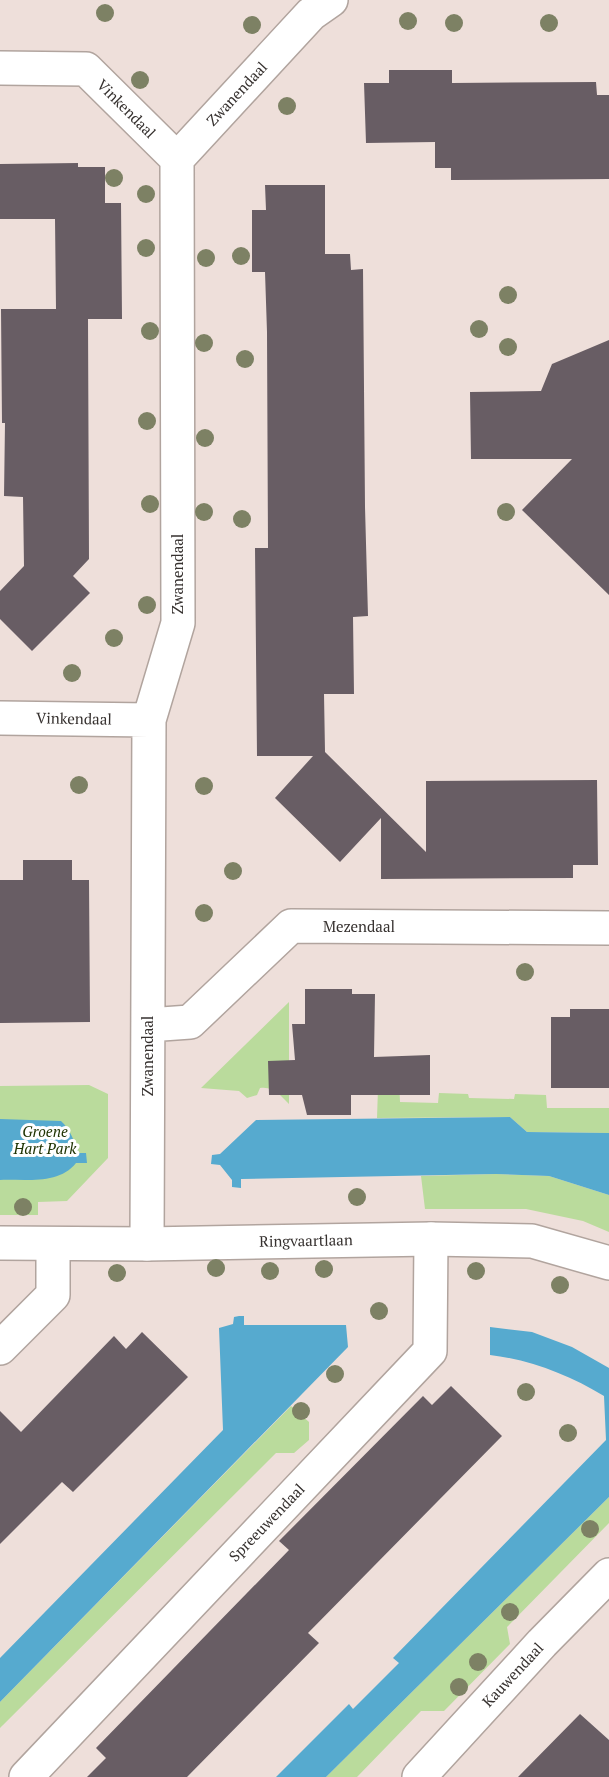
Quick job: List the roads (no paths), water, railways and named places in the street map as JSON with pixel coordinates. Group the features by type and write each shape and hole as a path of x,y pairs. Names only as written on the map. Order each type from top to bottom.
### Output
{"street":[{"name":"Zwanendaal","path":"147,1244 149,720 178,623 177,159 311,14 331,0"},
{"name":"Vinkendaal","path":"0,68 86,69 177,159"},
{"name":"Vinkendaal","path":"0,718 149,720"},
{"name":"Mezendaal","path":"148,1025 190,1022 291,926 609,928"},
{"name":"Ringvaartlaan","path":"0,1244 431,1239 532,1241 609,1263"},
{"name":"Spreeuwendaal","path":"26,1777 430,1351 431,1239"},
{"path":"0,1348 53,1295 53,1244"},
{"name":"Kauwendaal","path":"419,1777 609,1575"}],"water":[{"path":"510,1117 527,1132 609,1133 609,1195 549,1176 496,1174 241,1179 241,1188 232,1187 232,1180 220,1165 211,1164 212,1155 220,1154 256,1120"},
{"path":"0,1119 61,1121 72,1136 78,1153 86,1153 87,1163 76,1163 69,1170 51,1178 0,1180"},
{"path":"244,1316 244,1325 346,1325 348,1347 0,1702 0,1658 223,1430 219,1328 233,1324 234,1317"},
{"path":"490,1327 532,1332 572,1347 609,1368 609,1497 326,1777 276,1777 349,1704 353,1709 399,1663 393,1658 606,1440 604,1396 549,1369 490,1355"}],"park label":[{"name":"Groene Hart Park","path":"45,1140"}]}
